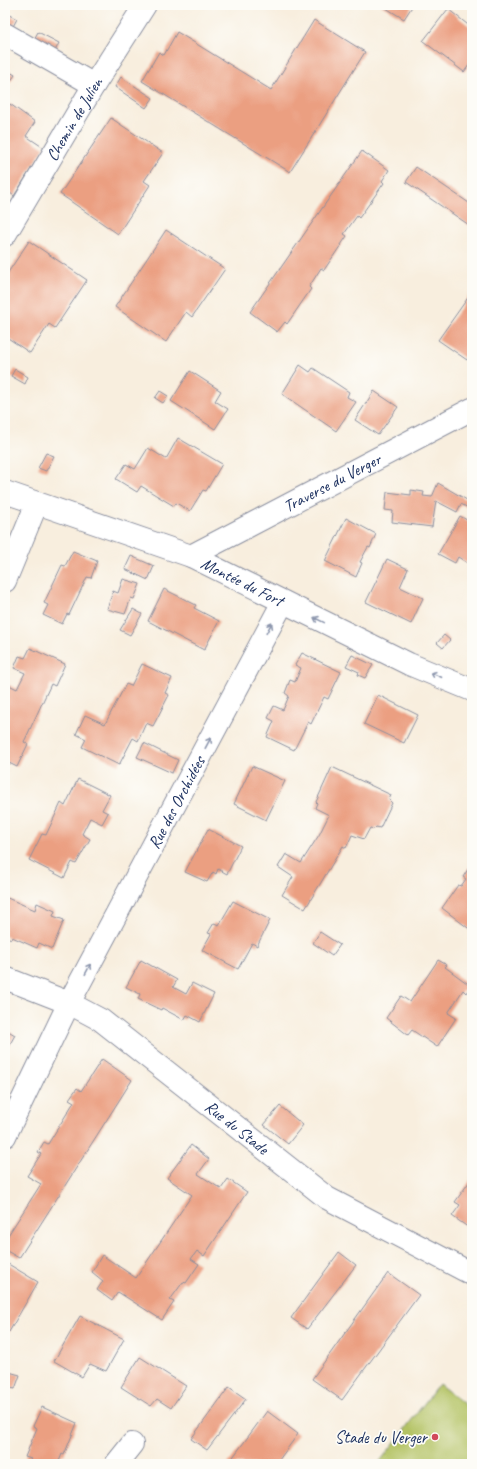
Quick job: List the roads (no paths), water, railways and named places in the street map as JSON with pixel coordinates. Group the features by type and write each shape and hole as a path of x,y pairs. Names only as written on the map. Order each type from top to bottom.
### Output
{"street":[{"name":"Chemin de Julien","path":"5,235 94,85 145,5"},
{"path":"5,34 94,85"},
{"name":"Traverse du Verger","path":"191,556 472,409"},
{"name":"Montée du Fort","path":"5,492 191,556 409,664 472,690"},
{"path":"5,581 37,503"},
{"name":"Rue des Orchidées","path":"5,1136 69,1003 283,602"},
{"name":"Rue du Stade","path":"5,978 69,1003 101,1020 327,1198 472,1274"},
{"path":"116,1464 132,1444"}],"place":[{"name":"Stade du Verger","path":"435,1437"}]}
